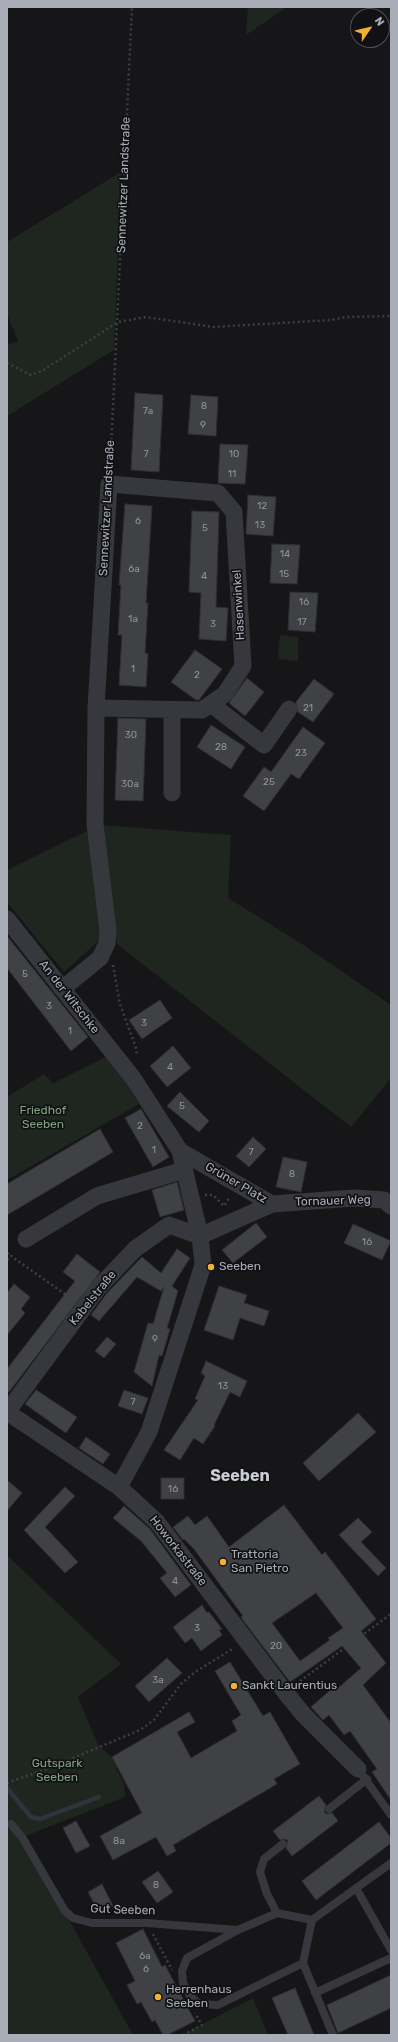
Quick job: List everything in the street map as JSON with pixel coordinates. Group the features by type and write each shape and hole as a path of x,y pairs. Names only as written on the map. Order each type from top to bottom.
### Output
{"street":[{"name":"Hasenwinkel","path":"96,708 202,710 225,694 243,666 234,512 218,493 109,484"},
{"name":"Sennewitzer Landstraße","path":"62,989 100,958 107,943 108,931 95,824 96,708 109,484"},
{"path":"211,704 264,745 289,709"},
{"path":"172,710 172,792"},
{"name":"An der Witschke","path":"7,919 130,1075"},
{"name":"Grüner Platz","path":"130,1075 180,1151 200,1236 272,1204"},
{"name":"Grüner Platz","path":"180,1151 272,1204"},
{"path":"26,1239 97,1196 184,1170"},
{"name":"Tornauer Weg","path":"272,1204 354,1198 384,1200 391,1206"},
{"name":"Kabelstraße","path":"8,1411 99,1287 135,1249 169,1225 200,1236"},
{"path":"119,1487 149,1432 203,1265 200,1236"},
{"name":"Howorkastraße","path":"8,1411 119,1487 158,1522 285,1692 303,1714 362,1774"}],"lane":[{"path":"329,1809 362,1774 389,1810"},
{"name":"Gut Seeben","path":"11,1824 22,1837 65,1911 73,1918 92,1923 147,1923 238,1930"},
{"path":"283,1844 264,1859 260,1872 267,1894 277,1913 312,1920"},
{"path":"333,2035 303,1963 312,1920 391,1864"},
{"path":"356,1888 391,1950"},
{"name":"Gut Seeben","path":"277,1913 238,1930 188,1958 182,1971 183,1983 190,1996 200,2004 218,2005 303,1963"},
{"path":"315,1993 391,1958"}],"path":[{"name":"Sennewitzer Landstraße","path":"109,484 132,7"},
{"path":"7,363 31,375 42,371 118,322 146,317 213,327 330,320 346,317 391,316"},
{"path":"107,943 112,956 120,1004 137,1051 130,1075"},
{"path":"190,1196 213,1195 224,1206 238,1184"},
{"path":"7,1253 84,1307"},
{"path":"7,1260 12,1256"},
{"path":"285,1692 391,1614"},
{"path":"7,1783 49,1768 140,1730 154,1720 182,1684 195,1672 246,1640"},
{"path":"7,1776 10,1781"}],"green space":[{"path":"248,7 287,7 246,35"},
{"path":"121,172 114,350 7,416 7,345 18,341 7,314 7,242"},
{"path":"280,635 298,637 298,661 278,659"},
{"path":"100,825 231,835 228,898 299,942 391,1005 391,1078 351,1127 117,944"},
{"path":"91,829 103,937 64,972 7,902 7,870"},
{"name":"Friedhof Seeben","path":"106,1057 123,1078 139,1104 7,1180 7,1097 44,1074 53,1083"},
{"name":"Gutspark Seeben","path":"7,1555 121,1664 78,1697 98,1745 112,1757 118,1767 116,1768 124,1783 125,1797 23,1837 133,2035 7,2035"},
{"path":"253,1998 268,2035 182,2035"}],"building":[{"path":"135,393 163,395 159,472 131,470"},
{"path":"191,395 218,397 216,436 188,434"},
{"path":"220,444 248,445 245,484 218,483"},
{"path":"248,495 276,497 273,536 246,534"},
{"path":"125,504 152,506 146,603 148,603 145,653 148,654 146,687 119,685 122,635 118,635 121,585 119,585"},
{"path":"192,511 219,512 216,607 228,608 226,641 199,639 201,593 189,592"},
{"path":"272,544 300,545 297,584 270,583"},
{"path":"290,592 318,593 315,632 288,630"},
{"path":"195,650 222,669 199,700 196,700 171,682"},
{"path":"247,678 264,692 245,716 229,703"},
{"path":"314,679 334,694 313,722 298,712 296,702"},
{"path":"118,718 146,719 143,801 115,800"},
{"path":"211,725 245,747 231,769 197,747"},
{"path":"303,727 325,743 299,779 291,774 264,811 243,796 264,767 271,772"},
{"path":"7,936 88,1037 71,1051 7,968"},
{"path":"160,1000 172,1018 142,1039 129,1020"},
{"path":"173,1046 191,1068 167,1087 150,1066"},
{"path":"180,1092 209,1121 199,1132 167,1106"},
{"path":"141,1109 169,1157 153,1167 125,1118"},
{"path":"100,1129 113,1152 7,1215 7,1184"},
{"path":"253,1137 266,1149 249,1167 236,1156"},
{"path":"283,1157 307,1162 301,1192 276,1187"},
{"path":"177,1182 184,1210 160,1217 152,1190"},
{"path":"256,1223 267,1237 233,1263 222,1250"},
{"path":"353,1224 391,1241 382,1260 344,1243"},
{"path":"177,1249 190,1258 172,1286 178,1291 167,1328 170,1329 162,1356 159,1355 152,1386 134,1372 148,1323 153,1324 164,1287 161,1291 137,1277 99,1321 91,1315 107,1293 142,1257 161,1273"},
{"path":"77,1254 100,1272 9,1392 7,1390 7,1369 75,1281 63,1272"},
{"path":"14,1284 30,1297 21,1309 25,1313 7,1335 7,1293"},
{"path":"219,1286 247,1295 244,1303 269,1311 264,1326 240,1318 233,1340 204,1330"},
{"path":"107,1337 116,1344 104,1358 95,1351"},
{"path":"206,1361 247,1381 240,1397 230,1392 214,1425 215,1426 203,1444 194,1438 180,1460 164,1450 198,1400 195,1399 205,1376 201,1373"},
{"path":"36,1390 77,1417 66,1433 25,1404"},
{"path":"124,1390 148,1398 142,1414 118,1406"},
{"path":"358,1413 376,1432 319,1481 303,1463"},
{"path":"86,1437 110,1454 103,1464 79,1448"},
{"path":"161,1478 184,1478 184,1499 161,1499"},
{"path":"7,1480 22,1493 7,1511"},
{"path":"65,1487 75,1496 45,1527 78,1562 65,1573 24,1530"},
{"path":"284,1505 322,1555 325,1552 376,1619 361,1631 386,1663 363,1685 391,1723 391,1800 372,1772 377,1769 350,1731 344,1735 329,1715 323,1720 311,1707 335,1686 337,1689 361,1668 342,1646 290,1682 242,1619 241,1617 243,1616 194,1549 184,1539 183,1540 173,1527 188,1516 195,1525 207,1516 229,1547","holes":["316,1593 343,1628 328,1638 330,1640 300,1661 272,1623"]},
{"path":"124,1506 150,1529 191,1585 175,1597 160,1578 167,1573 141,1541 113,1518"},
{"path":"358,1518 372,1532 361,1542 386,1568 378,1576 339,1535"},
{"path":"202,1605 207,1613 209,1612 222,1629 219,1630 222,1635 201,1651 192,1638 185,1643 173,1627"},
{"path":"167,1658 182,1673 149,1702 135,1686"},
{"path":"230,1662 263,1716 270,1712 300,1764 274,1779 277,1784 173,1845 176,1851 167,1856 156,1837 113,1860 100,1836 142,1813 112,1757 189,1712 195,1722 177,1732 191,1758 237,1731 232,1721 241,1715 215,1671"},
{"path":"319,1796 326,1805 324,1812 327,1814 332,1813 338,1821 292,1856 286,1848 288,1841 285,1839 280,1840 273,1831"},
{"path":"76,1821 90,1846 76,1853 63,1828"},
{"path":"379,1822 391,1838 391,1843 316,1900 302,1881"},
{"path":"158,1871 173,1892 157,1903 142,1882"},
{"path":"102,1884 113,1906 99,1913 88,1892"},
{"name":"Herrenhaus Seeben","path":"143,1929 162,1967 165,1965 195,2021 167,2035 163,2035 155,2020 152,2022 141,2002 137,2004 127,1985 135,1981 116,1943"},
{"path":"391,1975 391,2008 338,2033 327,2005"},
{"path":"295,1988 314,2035 288,2035 272,1998"}],"waterway":[{"path":"7,1788 31,1817 40,1819 99,1797"}],"place":[{"name":"Seeben","path":"211,1267"},
{"name":"Trattoria San Pietro","path":"223,1562"},
{"name":"Sankt Laurentius","path":"234,1686"},
{"name":"Herrenhaus Seeben","path":"158,1997"}],"district":[{"name":"Seeben","path":"240,1476"}]}
